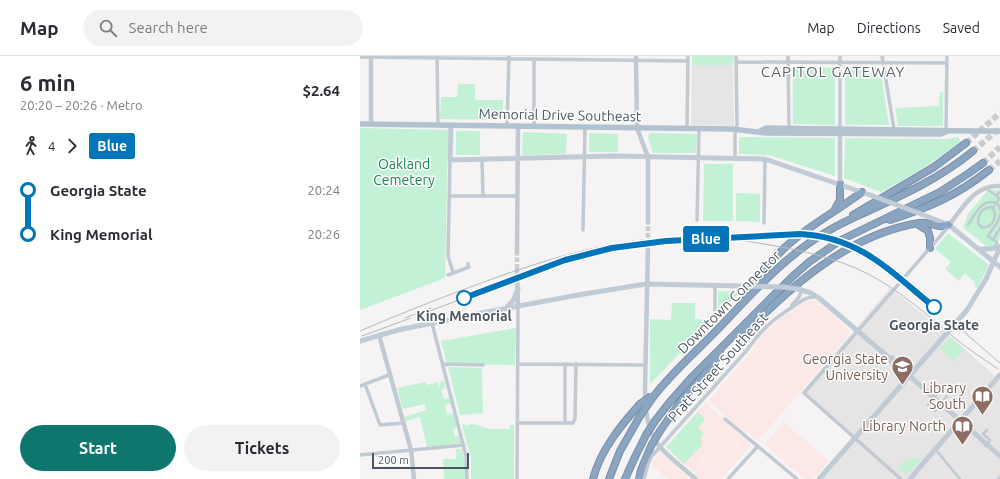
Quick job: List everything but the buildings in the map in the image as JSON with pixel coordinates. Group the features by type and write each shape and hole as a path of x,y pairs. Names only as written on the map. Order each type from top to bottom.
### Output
{"highway":[{"path":"828,230 934,167 966,143"},
{"name":"Downtown Connector","path":"609,479 622,447 651,398 734,312 785,263 809,243 828,230 932,180 950,169 973,151"},
{"name":"Downtown Connector","path":"625,479 646,435 678,392 800,269 831,246 852,234 940,192 983,162"},
{"path":"852,234 934,204 962,189 989,170"},
{"path":"833,212 840,200 840,184"},
{"path":"734,312 760,277 788,245 806,230 862,192"},
{"path":"916,224 922,215"},
{"path":"729,341 754,323 786,294 830,260 851,247 894,230 916,224 926,223 940,226 949,225"},
{"path":"916,224 928,231 930,248"},
{"path":"639,479 651,446 660,431 681,402 714,364 721,348"},
{"path":"593,479 598,465 611,440 640,404 651,398"}],"main road":[{"name":"Memorial Drive Southeast","path":"360,124 699,129 767,133 840,132 941,134 946,132 1000,131"},
{"path":"451,126 450,160 584,157 765,159 840,184 949,225 1000,267"},
{"name":"Memorial Drive Southeast","path":"760,132 766,128 789,128 840,132 894,129 941,130 946,132"},
{"path":"979,249 991,249 999,246"},
{"path":"820,479 854,438 967,310 994,262 999,246"},
{"path":"360,341 379,334 432,323 578,295 646,284 784,287 800,290 817,297 887,356 906,370 909,376 1000,456"},
{"path":"505,309 513,301 518,289"},
{"path":"910,479 1000,375"}],"street":[{"path":"688,56 688,129"},
{"path":"735,158 736,56"},
{"path":"788,56 789,128"},
{"path":"840,56 840,184"},
{"path":"882,56 894,129"},
{"path":"946,132 947,56"},
{"path":"360,57 509,57 534,59 636,58 688,61"},
{"path":"371,57 371,124"},
{"path":"437,57 438,125"},
{"path":"507,126 509,57"},
{"path":"636,58 637,128 648,157 648,222"},
{"path":"534,59 534,127"},
{"path":"736,62 947,63"},
{"path":"517,252 518,126"},
{"path":"583,230 585,127"},
{"path":"697,220 699,129"},
{"path":"764,223 765,159"},
{"path":"450,160 448,256 453,272"},
{"path":"482,160 483,196"},
{"path":"900,479 804,393 857,330 930,248 973,196 980,190 992,186 1000,186"},
{"path":"988,190 999,198"},
{"path":"993,208 999,198 1000,192"},
{"path":"450,196 517,196"},
{"path":"968,224 980,206 990,202 996,203 1000,209"},
{"path":"986,208 993,208 996,214 994,220 990,226 986,228 981,227 978,216 986,208"},
{"path":"999,246 997,242 988,236 998,224 1000,214"},
{"path":"993,240 1000,228"},
{"path":"648,244 645,365 646,414 653,437 660,448 696,479"},
{"path":"448,275 469,267 468,264"},
{"path":"517,270 517,479"},
{"path":"715,315 716,286"},
{"path":"789,309 799,297 800,290"},
{"name":"Pratt Street Southeast","path":"644,479 650,459 747,350 760,332 774,319 808,297 817,297"},
{"path":"432,323 464,445 467,462 467,479"},
{"path":"379,334 389,375 411,450 414,479"},
{"path":"443,364 483,365"},
{"path":"518,364 645,365"},
{"path":"565,364 565,423"},
{"path":"517,423 572,424 576,419 576,364"},
{"path":"360,386 389,375"},
{"path":"365,384 380,425 403,423"},
{"path":"928,405 940,390"},
{"path":"935,411 947,396"},
{"path":"725,419 797,479"},
{"path":"985,446 990,440 983,434 987,430"},
{"path":"360,455 464,445"},
{"path":"728,479 758,446"},
{"path":"936,450 960,479"}],"shaded area":[{"path":"692,65 733,65 734,126 691,125"},
{"name":"Georgia State University","path":"890,288 949,335 1000,381 1000,479 819,479 854,436 802,392"},
{"path":"810,300 817,301 851,332 758,441 743,428 740,431 709,400 749,355 765,332 779,319"},
{"path":"705,403 751,445 721,479 701,479 666,447"},
{"path":"784,422 829,461 813,479 804,479 765,444"},
{"path":"660,452 690,479 668,479 651,464"}],"green space":[{"path":"692,56 734,56 733,65 692,65"},
{"path":"793,67 835,68 835,125 793,124"},
{"path":"845,68 880,68 889,125 845,125"},
{"path":"458,84 475,84 475,100 503,100 503,120 440,119 441,97 457,97"},
{"path":"940,92 943,92 943,126 898,126 895,108 939,106"},
{"name":"Oakland Cemetery","path":"360,128 448,130 445,278 360,310"},
{"path":"456,131 480,131 480,155 456,155"},
{"path":"523,132 567,134 566,154 522,155"},
{"path":"589,133 618,134 618,152 589,152"},
{"path":"651,133 697,134 696,153 653,153 648,138"},
{"path":"958,137 961,141 942,155 912,175 881,192 844,178 845,138 946,139"},
{"path":"739,138 835,138 835,176 772,156 739,154"},
{"path":"704,164 733,164 733,221 703,221"},
{"path":"989,189 1000,190 1000,237 997,245 993,247 987,247 963,227 967,215"},
{"path":"736,193 760,194 760,222 736,221"},
{"path":"948,233 988,264 988,267 977,288 975,287 975,283 965,273 959,281 945,269 951,262 935,249"},
{"path":"718,291 741,292 718,314"},
{"path":"672,303 695,303 695,319 712,320 650,384 650,319 671,320"},
{"path":"516,328 515,365 447,364 441,341"},
{"path":"950,337 964,350 954,361 940,349"},
{"path":"448,367 482,368 483,413 460,415"},
{"path":"444,380 446,388 441,390 444,399 449,398 451,404 445,405 447,414 453,413 457,428 453,429 455,437 459,436 461,443 427,447 420,417 406,421 405,417 426,410 425,404 403,409 397,388 425,382 427,385 438,382 440,388 440,382"},
{"path":"698,412 705,419 698,428 704,433 701,436 702,445 684,464 666,447"},
{"path":"464,424 466,426 476,424 491,429 508,429 510,428 510,425 514,425 514,479 471,479 471,458 462,425"},
{"path":"456,449 462,449 465,466 465,479 444,479 443,459 456,459"},
{"path":"916,458 922,458 907,475 897,468 903,462"}],"tunnel":[{"path":"966,143 1000,113"},
{"path":"973,151 1000,128"},
{"path":"983,163 1000,147"},
{"path":"989,170 1000,161"},
{"path":"648,222 648,244"},
{"path":"517,251 517,270"}],"railway":[{"path":"730,235 784,232 819,234 836,238 870,252 909,282"},
{"path":"360,331 430,302 498,277 575,253 627,242 654,239 681,237 715,238 770,245 795,250 831,259 866,273 902,295 971,351 998,369"},
{"path":"427,312 566,260"},
{"path":"405,318 431,308"},
{"path":"362,336 411,318"},
{"path":"950,320 1000,363"}],"metro line":[{"name":"Blue","path":"464,298 565,260 612,248 666,241 800,234 827,237 852,246 879,260 934,307"}],"place":[{"name":"King Memorial","path":"464,298"},
{"name":"Georgia State","path":"934,307"},
{"name":"Georgia State University","path":"903,386"},
{"name":"Library South","path":"982,416"},
{"name":"Library North","path":"962,446"}],"district":[{"name":"CAPITOL GATEWAY","path":"833,72"}]}
